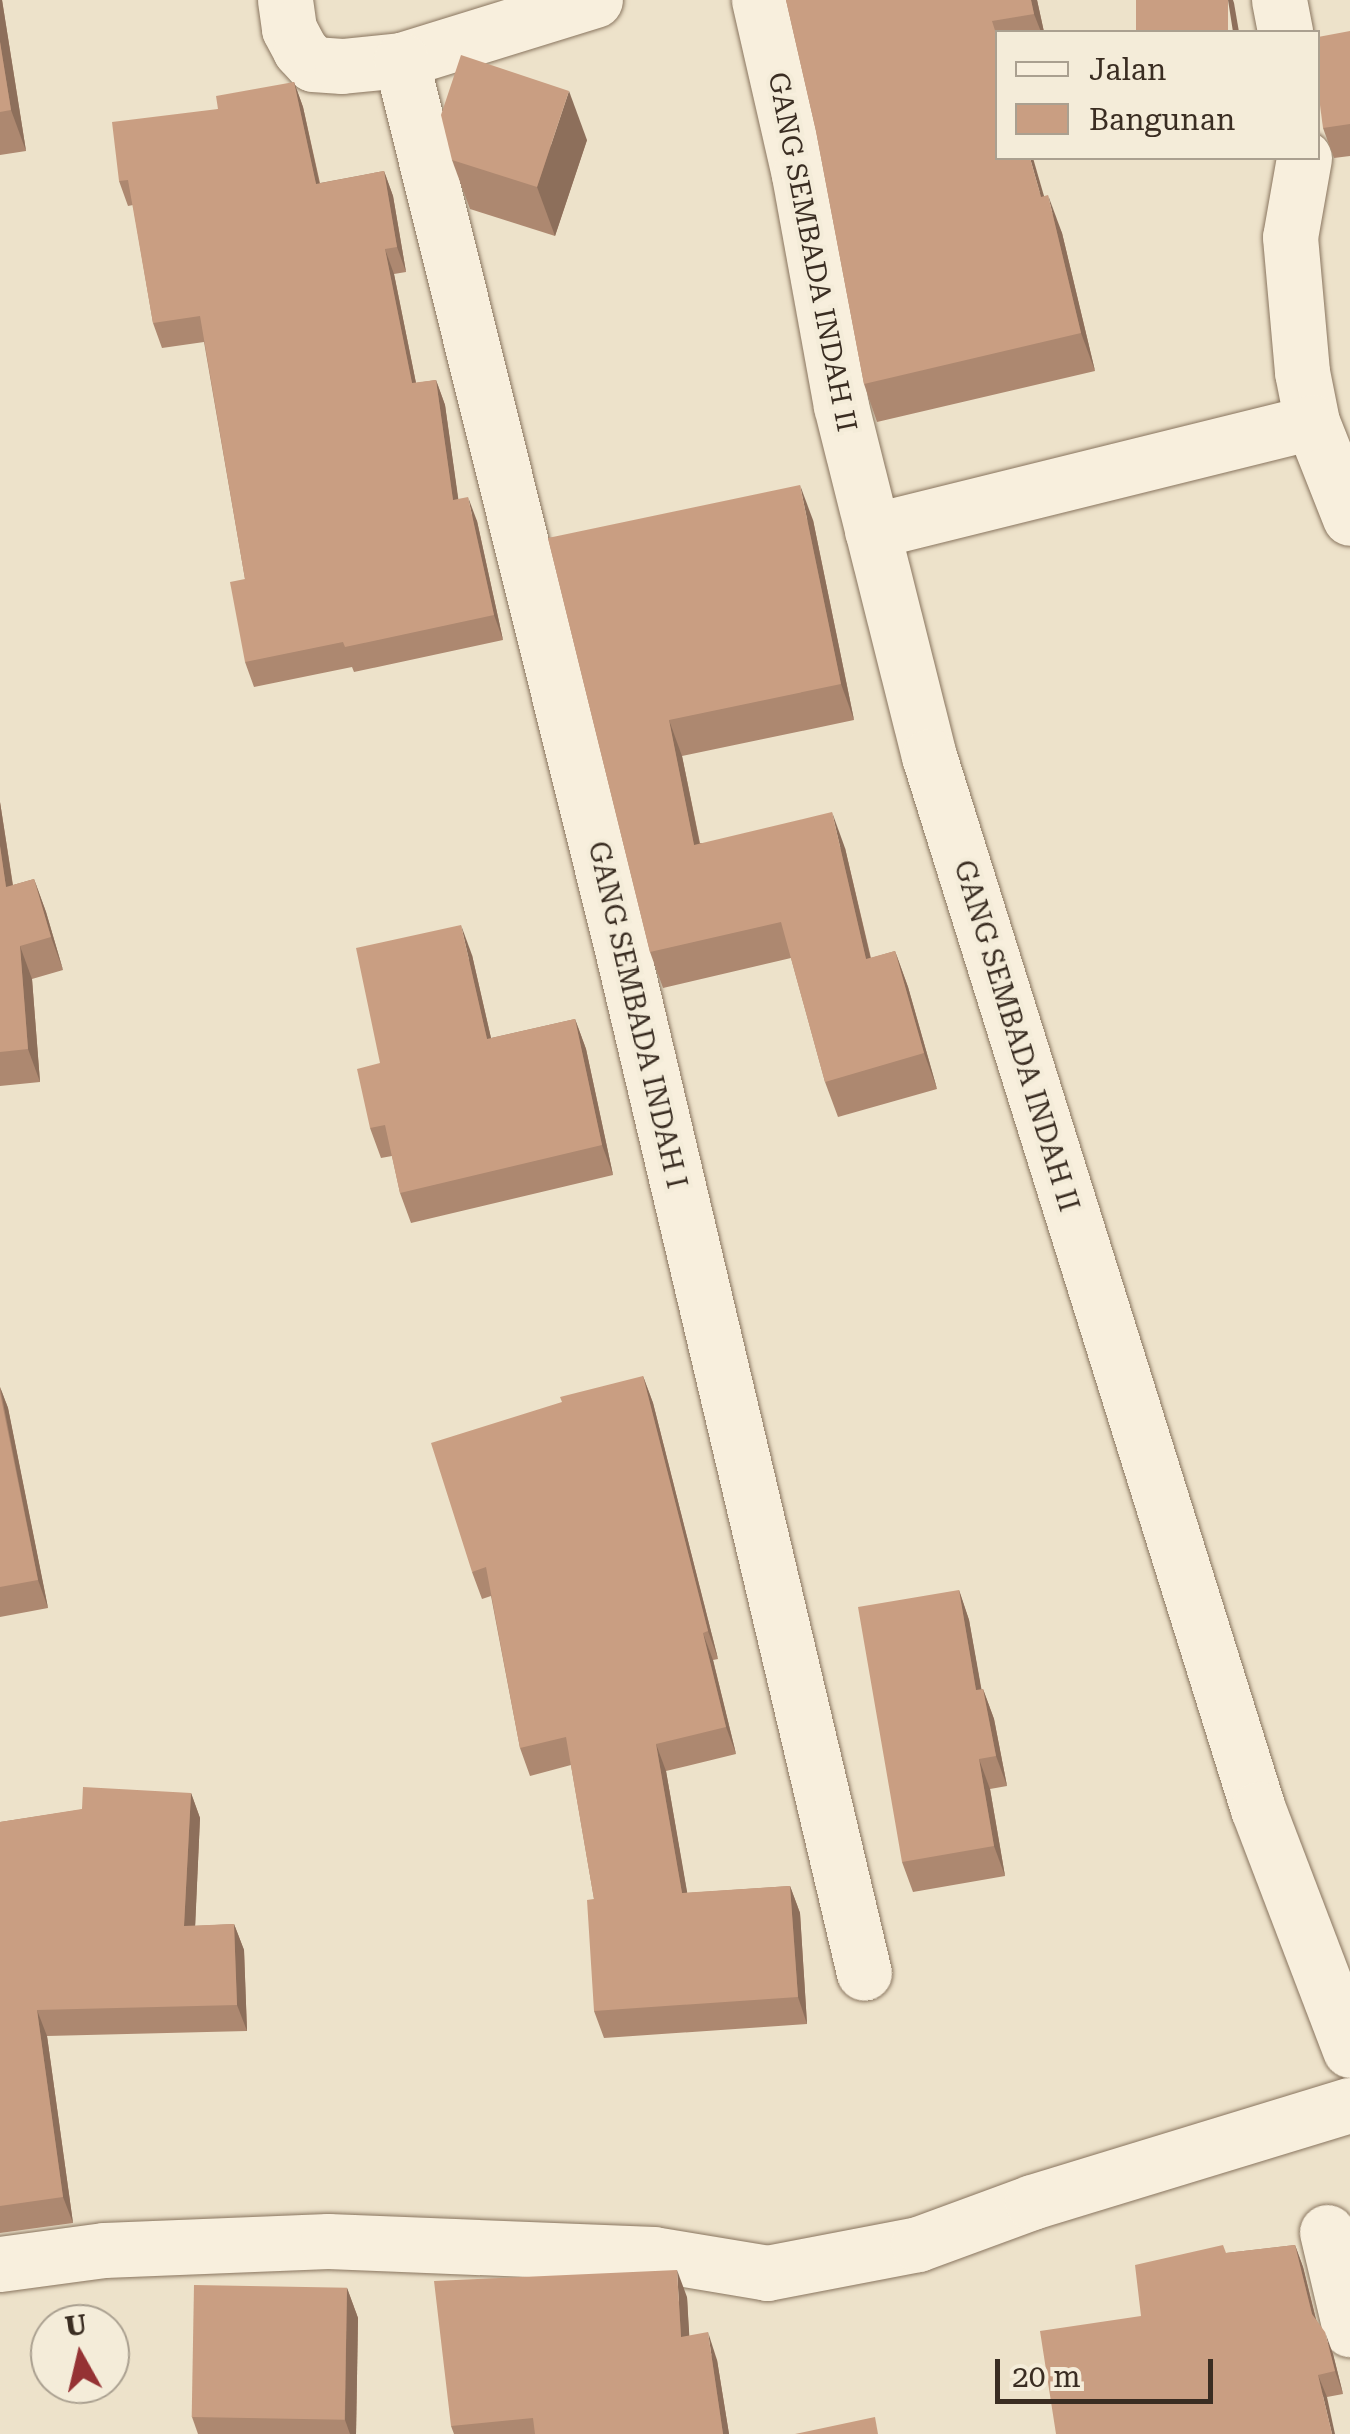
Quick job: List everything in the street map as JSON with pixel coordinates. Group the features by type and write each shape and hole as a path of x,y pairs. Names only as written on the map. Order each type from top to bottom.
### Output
{"street":[{"path":"285,0 289,30 313,64 402,60 595,0"},
{"name":"GANG SEMBADA INDAH II","path":"759,0 799,175 841,406 929,756 1252,1790 1350,2050"},
{"path":"1279,0 1286,30"},
{"name":"GANG SEMBADA INDAH I","path":"402,60 616,926 864,1973"},
{"path":"1304,160 1290,237 1290,274 1312,422 1350,518"},
{"path":"872,531 1312,422"},
{"path":"0,2264 104,2250 328,2242 654,2254 766,2273 918,2244 1032,2202 1350,2104"},
{"path":"1327,2232 1350,2329"}],"building":[{"path":"786,0 1031,0 1034,14 992,21 995,160 1031,160 1041,197 1048,195 1081,333 864,384 816,131"},
{"path":"1136,0 1228,0 1228,30 1136,30"},
{"path":"1350,31 1350,124 1323,128 1320,37"},
{"path":"0,42 11,110 0,112"},
{"path":"461,55 569,91 537,187 452,160 441,115"},
{"path":"294,82 316,184 384,171 397,247 385,249 412,383 436,380 453,500 468,497 494,615 345,647 343,642 245,662 230,582 245,579 200,316 153,323 128,180 119,181 112,122 218,109 216,96"},
{"path":"800,485 841,684 669,720 694,845 832,812 866,959 895,951 924,1053 825,1082 781,922 650,952 548,538"},
{"path":"0,846 6,887 34,879 51,937 20,946 28,1049 0,1052"},
{"path":"461,925 487,1039 575,1019 602,1145 400,1193 385,1125 370,1128 357,1069 380,1063 356,948"},
{"path":"643,1376 708,1631 703,1633 726,1727 656,1744 682,1893 790,1886 798,1997 594,2011 587,1900 594,1899 566,1737 520,1748 486,1567 472,1572 431,1443 562,1402 560,1397"},
{"path":"0,1393 38,1580 0,1587"},
{"path":"959,1590 976,1690 983,1689 996,1756 979,1759 994,1846 902,1862 858,1607"},
{"path":"83,1787 191,1793 184,1926 234,1924 237,2005 37,2010 63,2197 0,2206 0,1822 82,1809"},
{"path":"1223,2245 1226,2253 1295,2245 1312,2314 1325,2332 1335,2371 1318,2375 1332,2434 1056,2434 1040,2331 1141,2316 1135,2265"},
{"path":"677,2270 681,2337 708,2332 723,2434 535,2434 533,2418 451,2426 434,2281"},
{"path":"194,2285 347,2288 345,2420 192,2417"},
{"path":"875,2417 878,2434 795,2434"}]}
